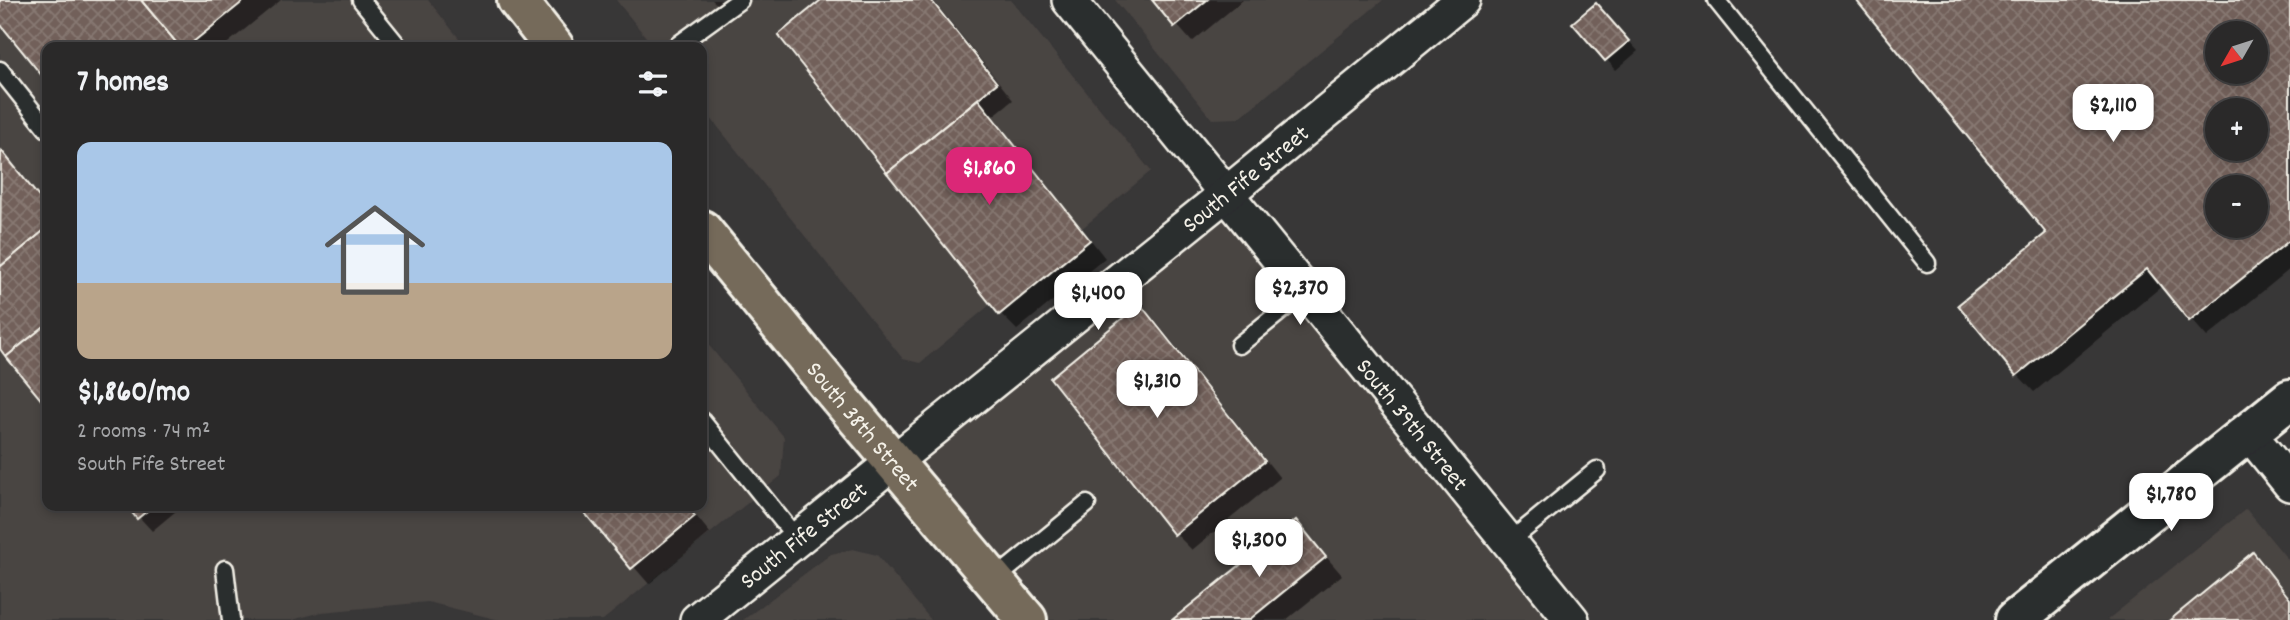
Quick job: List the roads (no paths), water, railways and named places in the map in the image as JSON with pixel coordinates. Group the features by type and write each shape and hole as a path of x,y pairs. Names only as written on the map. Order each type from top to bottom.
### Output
{"main road":[{"path":"517,0 545,42"},
{"name":"South 38th Street","path":"707,236 1027,620"},
{"path":"2015,620 2290,399"}],"street":[{"name":"South 39th Street","path":"1069,0 1572,620"},
{"name":"South Fife Street","path":"697,620 1463,0"},
{"path":"2248,432 2290,484"}],"lane":[{"path":"361,0 395,42"},
{"path":"682,42 740,0"},
{"path":"1716,0 1927,263"},
{"path":"0,70 42,123"},
{"path":"1239,345 1306,291"},
{"path":"707,427 797,539"},
{"path":"1508,542 1597,470"},
{"path":"994,580 1087,504"},
{"path":"225,569 231,620"}]}
